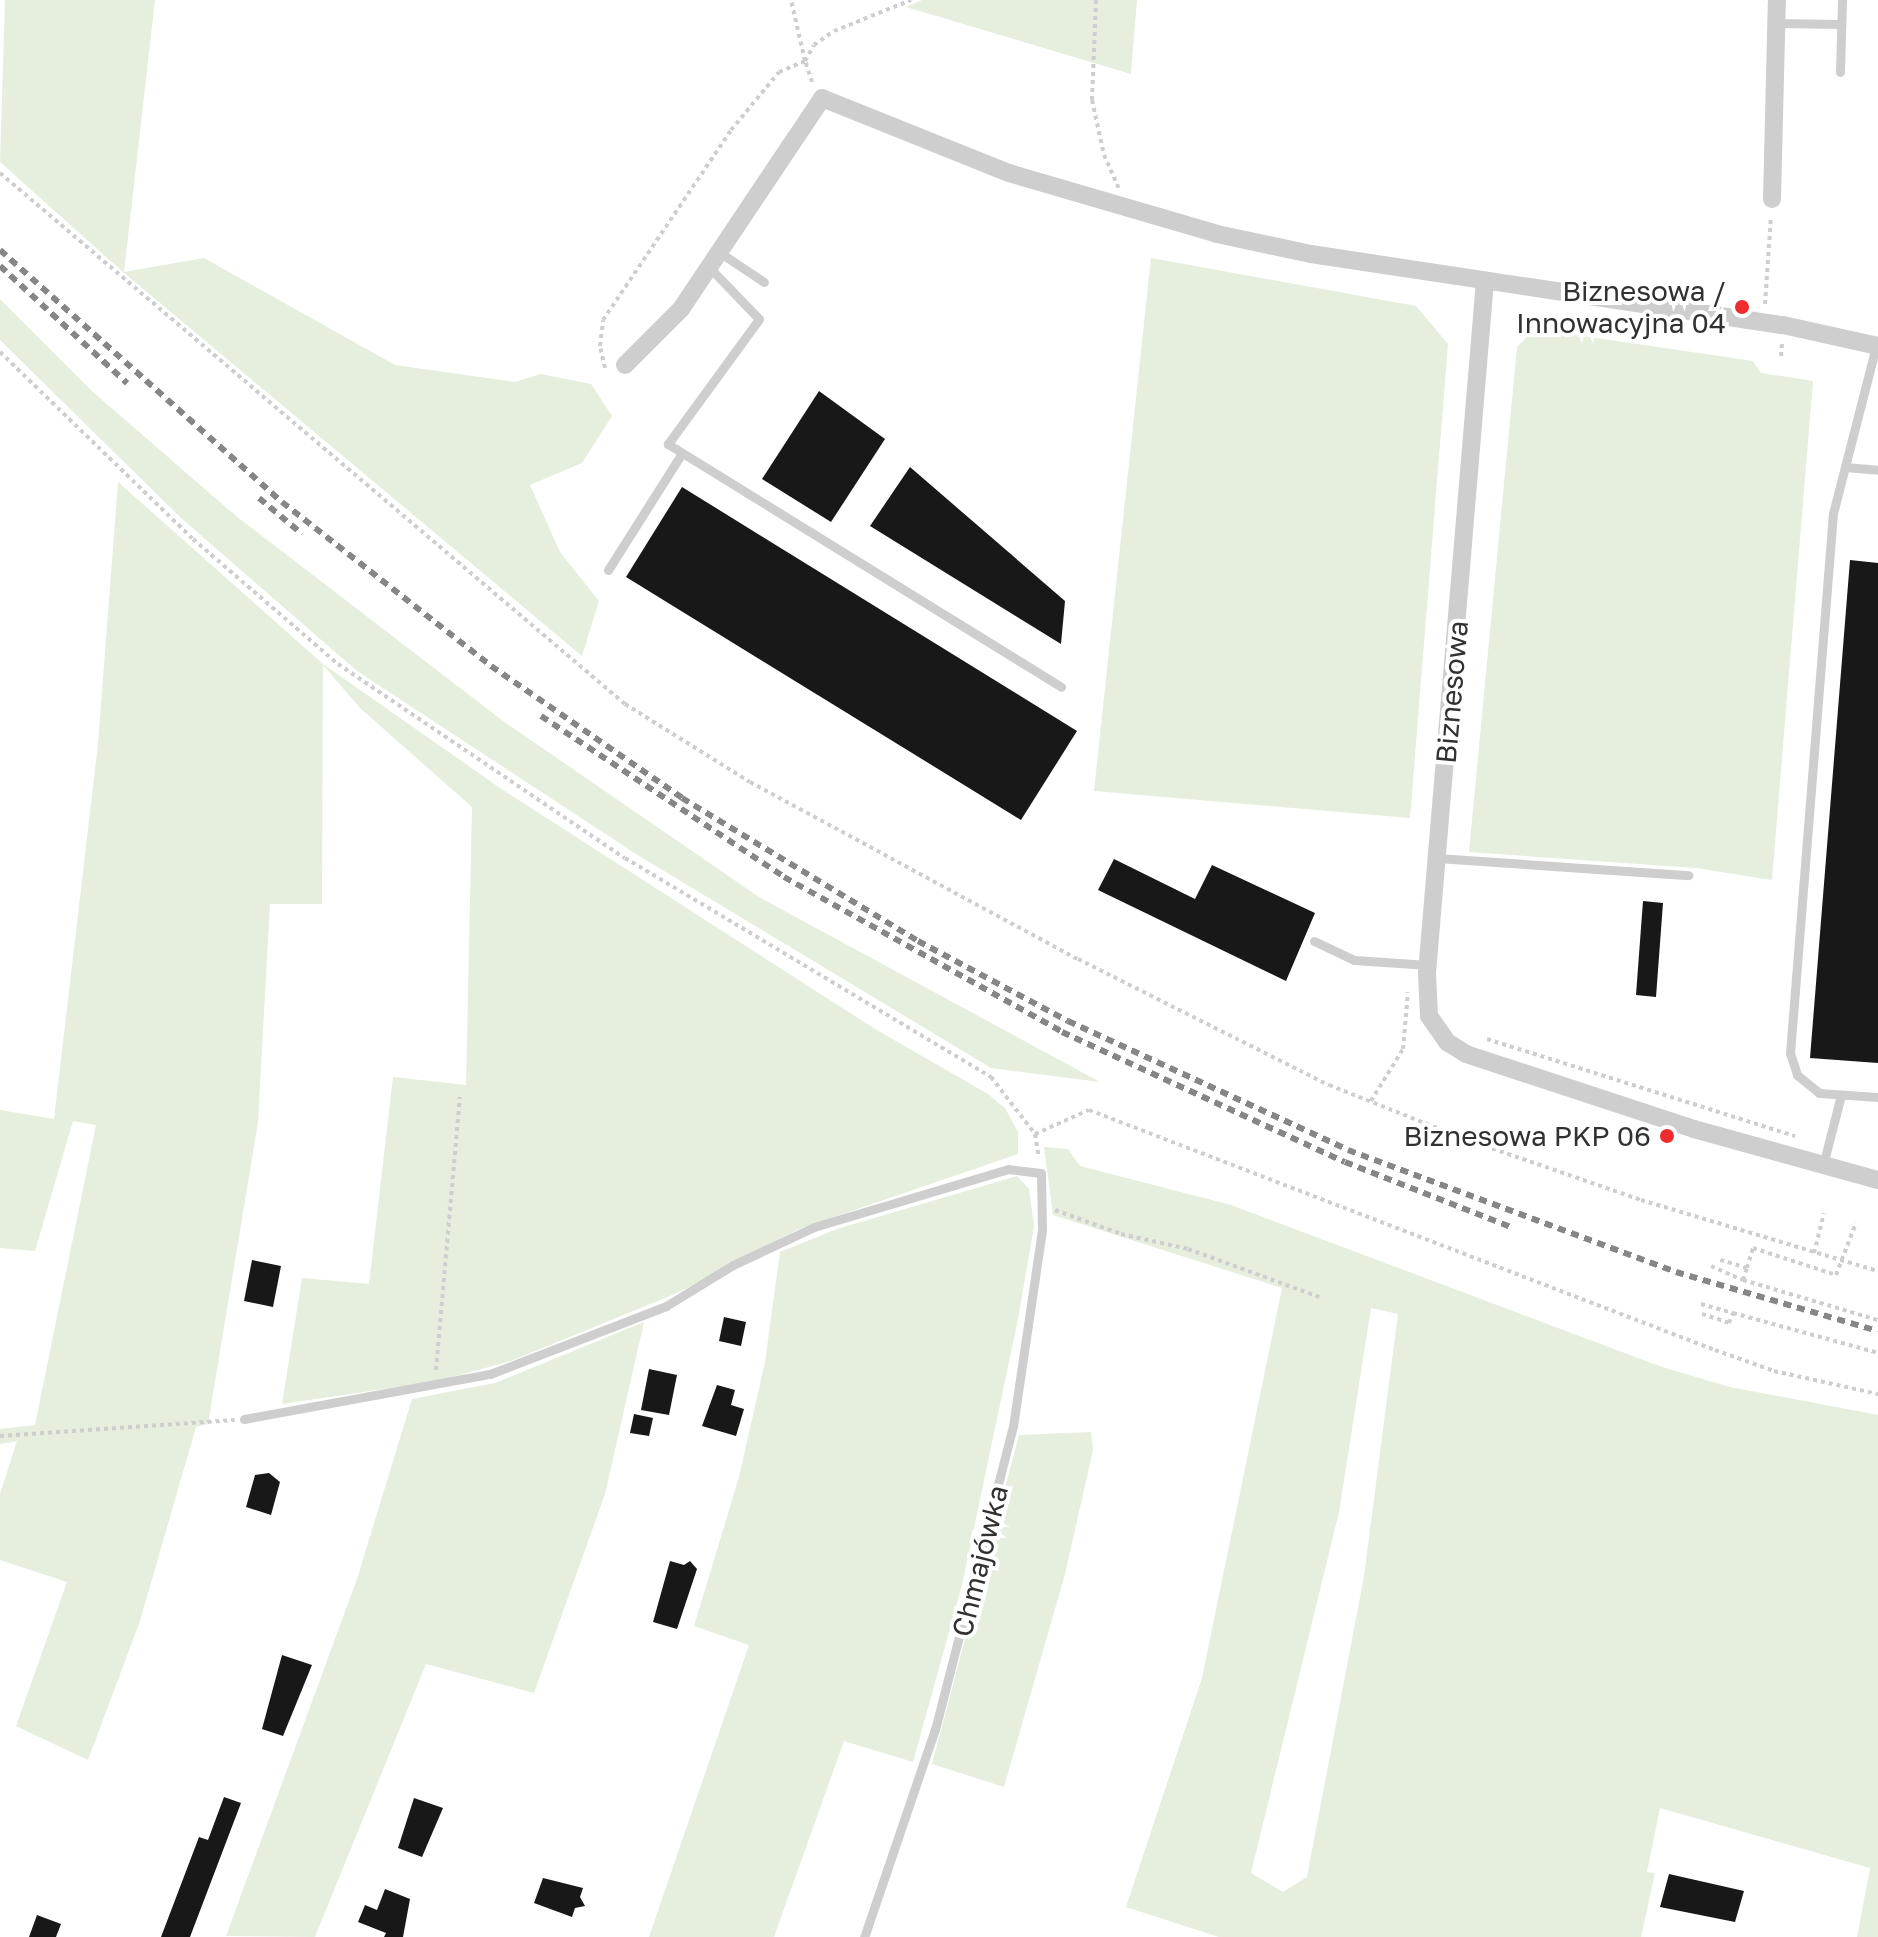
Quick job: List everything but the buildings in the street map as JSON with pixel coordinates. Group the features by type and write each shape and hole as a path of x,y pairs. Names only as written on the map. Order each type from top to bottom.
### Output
{"street":[{"path":"1772,199 1777,0"},
{"path":"625,365 681,309 822,98 1009,173 1122,210 1311,254 1764,323 1877,346"},
{"name":"Biznesowa","path":"1485,281 1437,858 1419,964 1429,1016 1447,1042 1466,1054 1823,1166 1878,1180"}],"lane":[{"path":"1840,72 1842,0"},
{"path":"1776,23 1841,24"},
{"path":"714,260 764,282"},
{"path":"714,260 759,319 668,444 1061,687"},
{"path":"1877,346 1833,513 1790,1053 1797,1075 1819,1093 1878,1097"},
{"path":"608,570 682,453"},
{"path":"1845,467 1878,470"},
{"path":"1437,858 1688,875"},
{"path":"1314,941 1354,960 1419,964"},
{"path":"1823,1166 1841,1095"},
{"path":"244,1419 435,1387 577,1344 666,1306 733,1265 814,1227 1008,1169 1041,1173"},
{"name":"Chmajówka","path":"864,1937 935,1729 981,1562 1013,1426 1042,1205 1041,1173"}],"path":[{"path":"791,0 805,61 822,98"},
{"path":"894,0 904,3"},
{"path":"625,365 605,368 600,346 603,320 731,130 779,72 805,61 814,45 834,31 911,0"},
{"path":"1096,0 1092,100 1104,155 1115,169 1122,210"},
{"path":"0,173 625,704 750,782 1078,959 1371,1101 1521,1159 1878,1271"},
{"path":"1764,323 1772,199"},
{"path":"0,352 193,539 338,664 625,858 991,1077 1035,1134 1041,1173"},
{"path":"1371,1101 1403,1049 1419,964"},
{"path":"1475,1035 1799,1137"},
{"path":"435,1387 460,1097"},
{"path":"1035,1134 1089,1110 1715,1350 1774,1371 1878,1394"},
{"path":"1042,1205 1319,1297"},
{"path":"1814,1253 1824,1213"},
{"path":"1743,1280 1753,1248 1836,1275 1856,1223"},
{"path":"1720,1260 1747,1268"},
{"path":"1711,1266 1743,1280 1878,1320"},
{"path":"1701,1304 1878,1353"},
{"path":"1702,1314 1729,1323 1733,1313"},
{"path":"0,1436 244,1419"}],"green space":[{"path":"5,0 155,0 124,272 204,258 395,365 515,382 541,374 591,384 612,416 582,463 530,485 560,552 599,601 582,656 123,272 0,162"},
{"path":"922,0 1137,0 1131,74 906,7"},
{"path":"1151,258 1416,306 1448,344 1410,818 1094,791"},
{"path":"0,299 93,392 236,516 503,721 759,897 1100,1082 991,1068 636,854 357,671 181,518 0,340"},
{"path":"1535,329 1753,361 1761,373 1813,381 1772,880 1696,868 1469,852 1517,347"},
{"path":"118,482 323,664 500,788 875,1029 988,1094 1005,1108 1018,1132 1018,1154 799,1229 677,1293 511,1361 438,1381 282,1404 302,1278 369,1284 393,1077 466,1085 472,807 360,708 323,665 322,904 270,904 258,1122 208,1424 196,1427 140,1621 88,1760 16,1726 67,1582 0,1560 0,1494 17,1441 0,1444 0,1429 35,1425 96,1125 73,1121 35,1251 0,1248 0,1110 54,1119 98,744"},
{"path":"1044,1147 1068,1149 1080,1166 1231,1205 1662,1367 1730,1387 1878,1415 1878,1937 1857,1937 1870,1868 1660,1808 1647,1872 1655,1873 1641,1937 1219,1937 1126,1907 1202,1678 1282,1288 1053,1215","holes":["1371,1308 1398,1314 1364,1576 1307,1877 1283,1892 1251,1873 1339,1512"]},
{"path":"1017,1176 1029,1189 1034,1226 1018,1319 962,1585 913,1762 844,1741 774,1937 649,1937 749,1645 694,1626 739,1477 765,1362 780,1252 837,1229"},
{"path":"644,1322 605,1494 534,1693 426,1664 315,1937 226,1936 357,1579 412,1399 495,1383"},
{"path":"1091,1432 1093,1450 1065,1574 1004,1787 932,1764 1019,1435"}],"railway":[{"path":"0,250 282,502 491,666 682,798 918,941 1068,1021 1348,1150 1676,1272 1878,1331"},
{"path":"0,266 127,383"},
{"path":"259,498 302,534"},
{"path":"541,716 784,877 1062,1032 1345,1162 1511,1227"}],"place":[{"name":"Biznesowa / Innowacyjna 04","path":"1742,307"},
{"name":"Biznesowa PKP 06","path":"1667,1136"}]}
